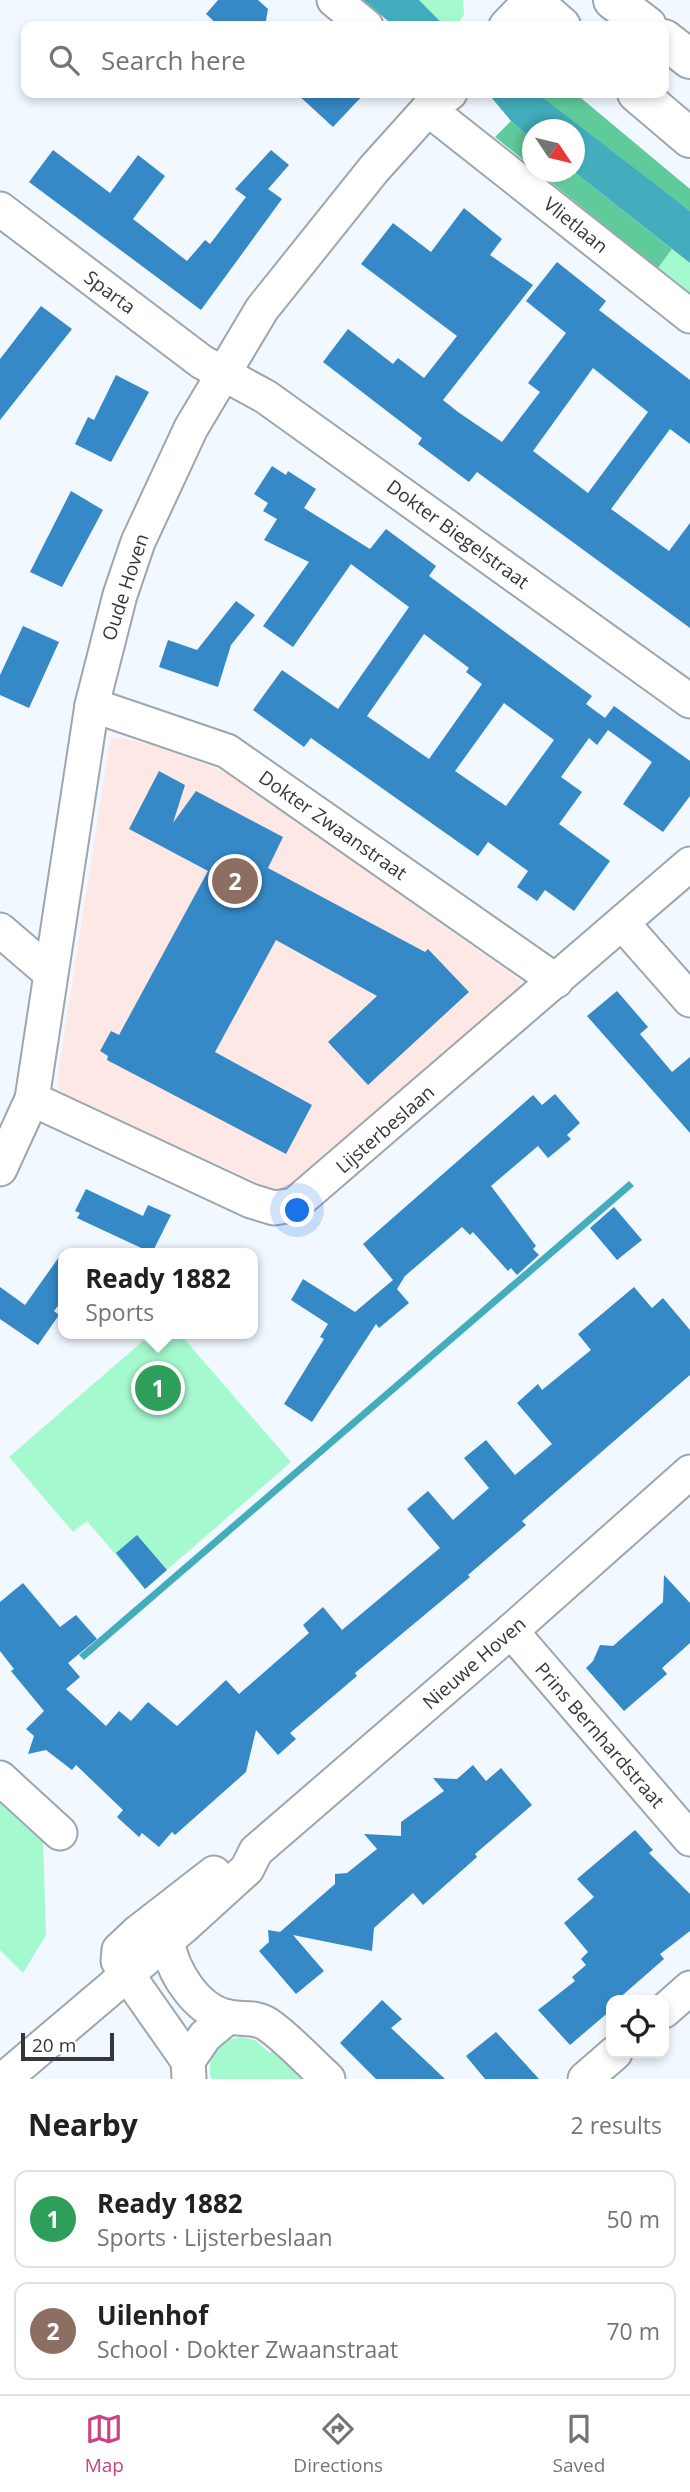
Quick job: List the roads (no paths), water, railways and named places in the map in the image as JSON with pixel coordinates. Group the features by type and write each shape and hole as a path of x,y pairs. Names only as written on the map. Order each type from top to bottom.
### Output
{"main road":[{"path":"531,0 555,21"},
{"path":"613,0 640,21"},
{"path":"669,43 690,60"},
{"path":"643,98 690,138"}],"street":[{"path":"334,0 360,21"},
{"path":"511,21 531,0"},
{"name":"Oude Hoven","path":"0,1169 32,1099 49,972 92,705 113,617 138,542 186,439 223,372 293,267 442,98"},
{"name":"Vlietlaan","path":"444,98 690,316"},
{"name":"Sparta","path":"0,209 202,362 223,372"},
{"name":"Dokter Biegelstraat","path":"223,372 266,397 690,701"},
{"name":"Dokter Zwaanstraat","path":"92,705 227,751 556,981"},
{"name":"Lijsterbeslaan","path":"32,1099 251,1201 274,1208 294,1205 690,864"},
{"path":"623,924 690,1000"},
{"path":"0,929 49,972"},
{"name":"Nieuwe Hoven","path":"4,2079 167,1940 247,1869 256,1851 690,1472"},
{"name":"Prins Bernhardstraat","path":"511,1631 690,1839"},
{"path":"0,1778 60,1833"},
{"name":"Nieuwe Hoven","path":"127,1974 118,1961 119,1950 138,1932 242,1853 256,1851"},
{"path":"167,1940 170,1959 179,1978 200,2001 203,2048"},
{"path":"127,1974 203,2048"},
{"path":"669,2007 690,1988"},
{"path":"203,2048 245,2017 265,2022 328,2079"},
{"path":"585,2079 609,2058"}],"water":[{"path":"363,0 419,0 440,21 388,21"},
{"path":"492,98 541,98 570,119 522,119 522,130"},
{"path":"585,130 690,211 690,263 585,181"},
{"path":"629,1181 634,1186 84,1660 79,1655"}],"place":[{"name":"Uilenhof","path":"235,881"},
{"name":"Ready 1882","path":"158,1388"}]}
